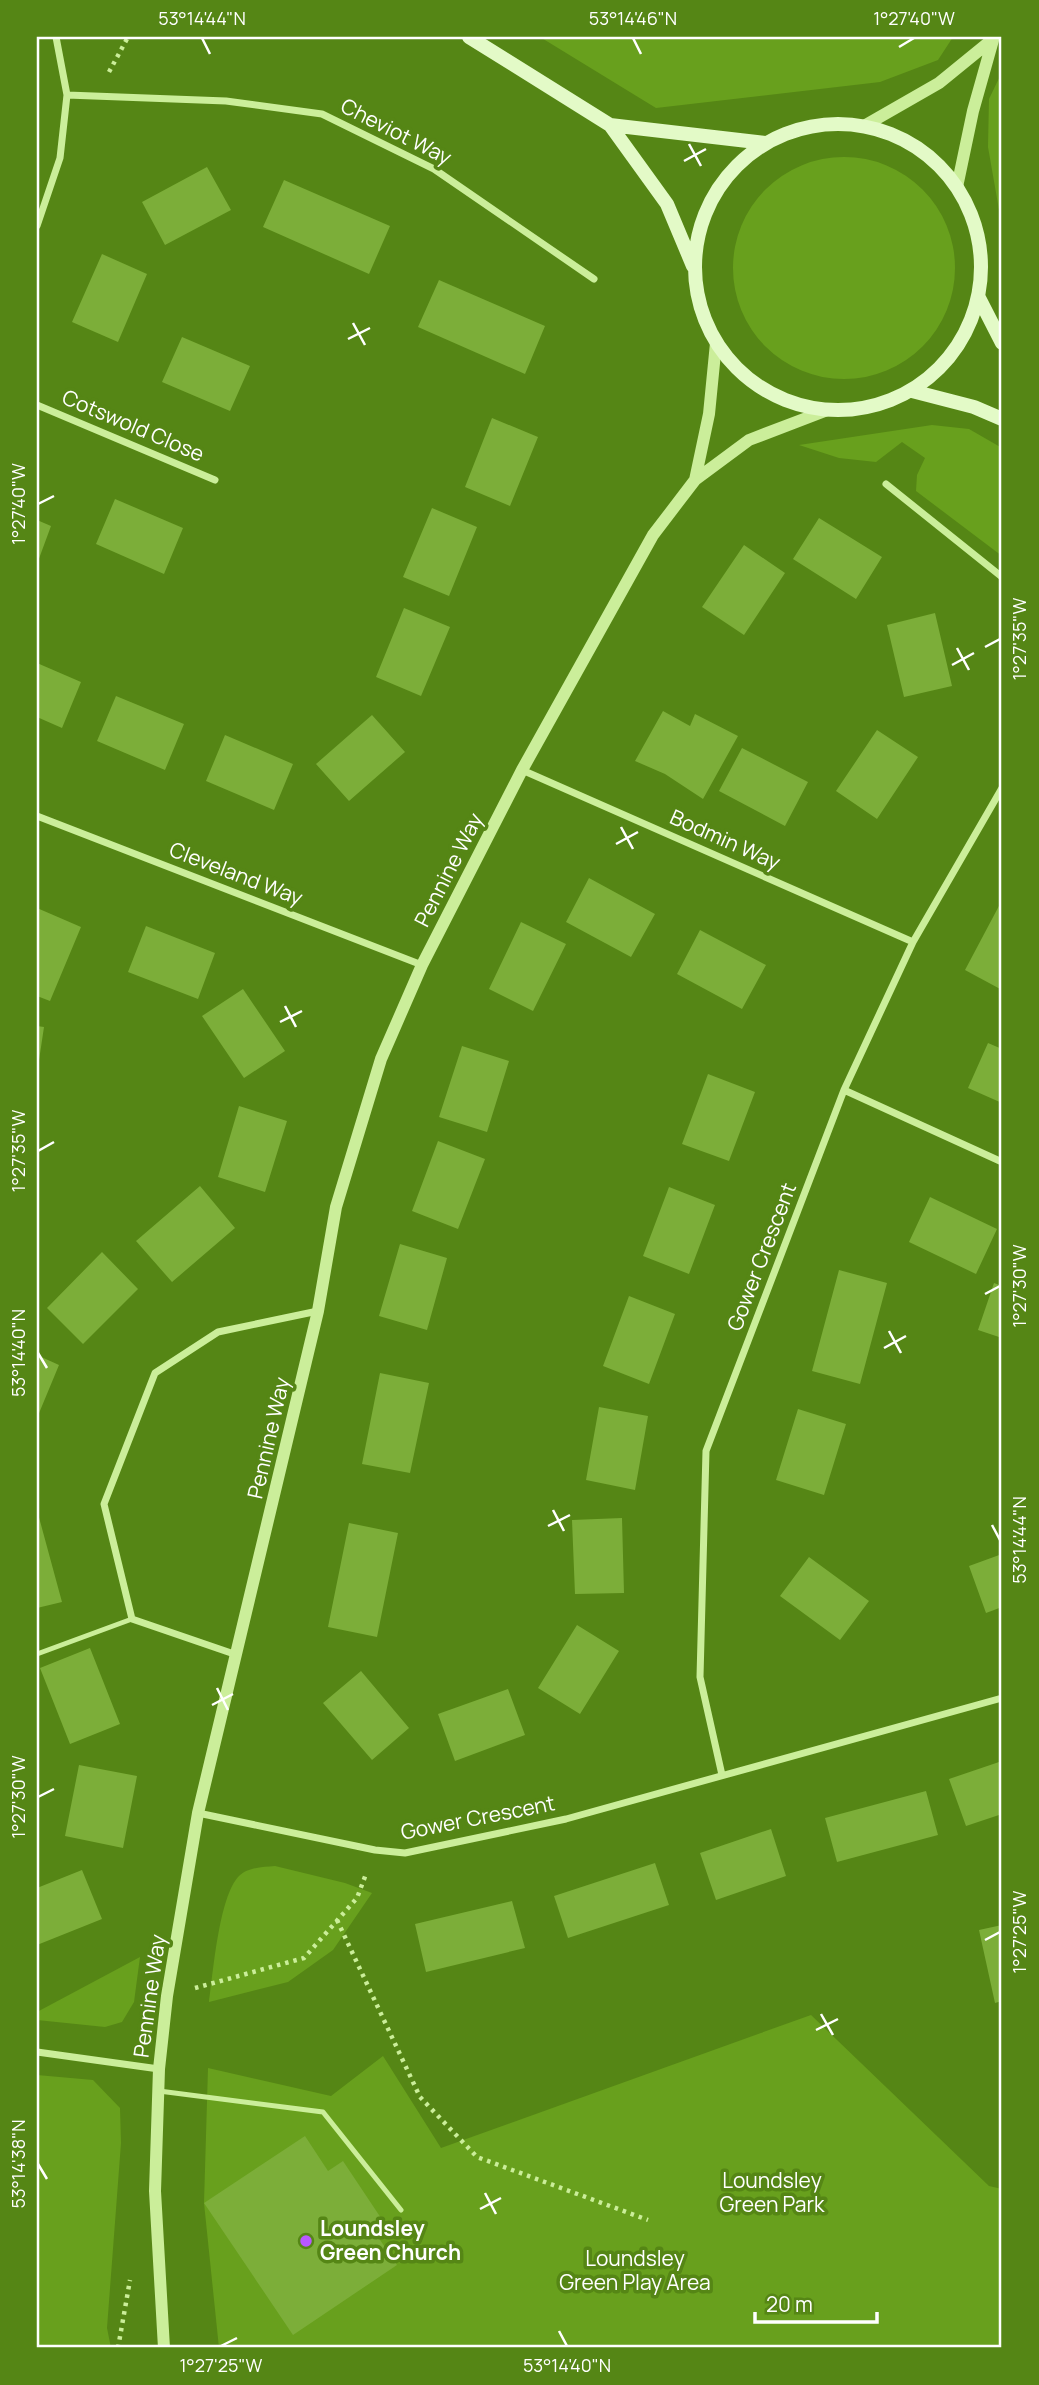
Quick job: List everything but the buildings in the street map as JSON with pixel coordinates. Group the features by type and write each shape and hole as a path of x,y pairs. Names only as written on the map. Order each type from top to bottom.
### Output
{"main road":[{"path":"470,37 610,125 667,204 694,269"},
{"path":"610,125 765,144"},
{"path":"813,126 864,126 907,141 943,169 957,187 971,212 979,239 981,268 978,296 970,324 956,350 936,373 912,391 865,408 825,411 774,396 732,364 716,343 697,295 694,269 697,240 711,202 741,162 765,144 813,126"},
{"path":"978,296 1002,342"},
{"path":"912,391 974,407 1002,419"}],"street":[{"path":"37,226 60,158 67,95 56,37"},
{"path":"864,126 939,83 994,38"},
{"path":"957,187 973,111 994,38"},
{"name":"Cheviot Way","path":"67,95 97,94 226,101 322,114 434,169 594,279"},
{"name":"Pennine Way","path":"695,480 709,414 716,343"},
{"name":"Cotswold Close","path":"37,405 215,480"},
{"name":"Pennine Way","path":"164,2348 155,2191 159,2069 167,1996 198,1813 238,1656 318,1311 336,1207 381,1059 422,965 522,770 653,535 695,480 749,440 825,411"},
{"path":"886,484 1002,576"},
{"name":"Bodmin Way","path":"522,770 913,942"},
{"name":"Gower Crescent","path":"722,1775 700,1677 706,1451 844,1090 913,942 1002,788"},
{"name":"Cleveland Way","path":"37,816 422,965"},
{"path":"844,1090 1002,1162"},
{"path":"238,1656 132,1619 104,1504 155,1373 218,1332 318,1311"},
{"name":"Gower Crescent","path":"198,1813 375,1850 405,1853 566,1819 1002,1698"},
{"path":"37,2052 159,2069"}],"lane":[{"path":"37,1654 132,1619"},
{"path":"158,2091 323,2112 401,2210"}],"path":[{"path":"97,94 128,37"},
{"path":"167,1996 304,1958 356,1898 375,1850"},
{"path":"337,1920 419,2096 477,2157 648,2220"},
{"path":"118,2348 131,2277"}],"green space":[{"path":"540,37 953,37 938,60 880,82 656,108"},
{"path":"1002,72 1002,227 988,147 989,99"},
{"path":"855,157 887,165 906,175 923,189 937,206 947,225 955,268 947,311 937,330 923,347 906,361 876,375 833,379 812,375 791,366 773,354 758,339 737,300 733,257 737,236 746,215 758,197 773,182 812,161"},
{"path":"932,425 969,429 1002,448 1002,556 916,491 917,475 925,458 902,442 876,462 839,458 799,445"},
{"path":"275,1866 345,1883 372,1893 333,1950 288,1982 209,2002 218,1936 232,1886 239,1876 247,1871"},
{"path":"140,1957 134,2002 122,2022 105,2027 37,2020 37,2012"},
{"name":"Loundsley Green Park","path":"811,2015 989,2186 1002,2189 1002,2348 219,2348 204,2203 208,2068 331,2096 383,2056 441,2148"},
{"path":"37,2075 93,2080 120,2108 121,2143 107,2328 111,2348 37,2348"}],"place":[{"name":"Loundsley Green Church","path":"306,2241"}],"park label":[{"name":"Loundsley Green Play Area","path":"635,2271"}]}
